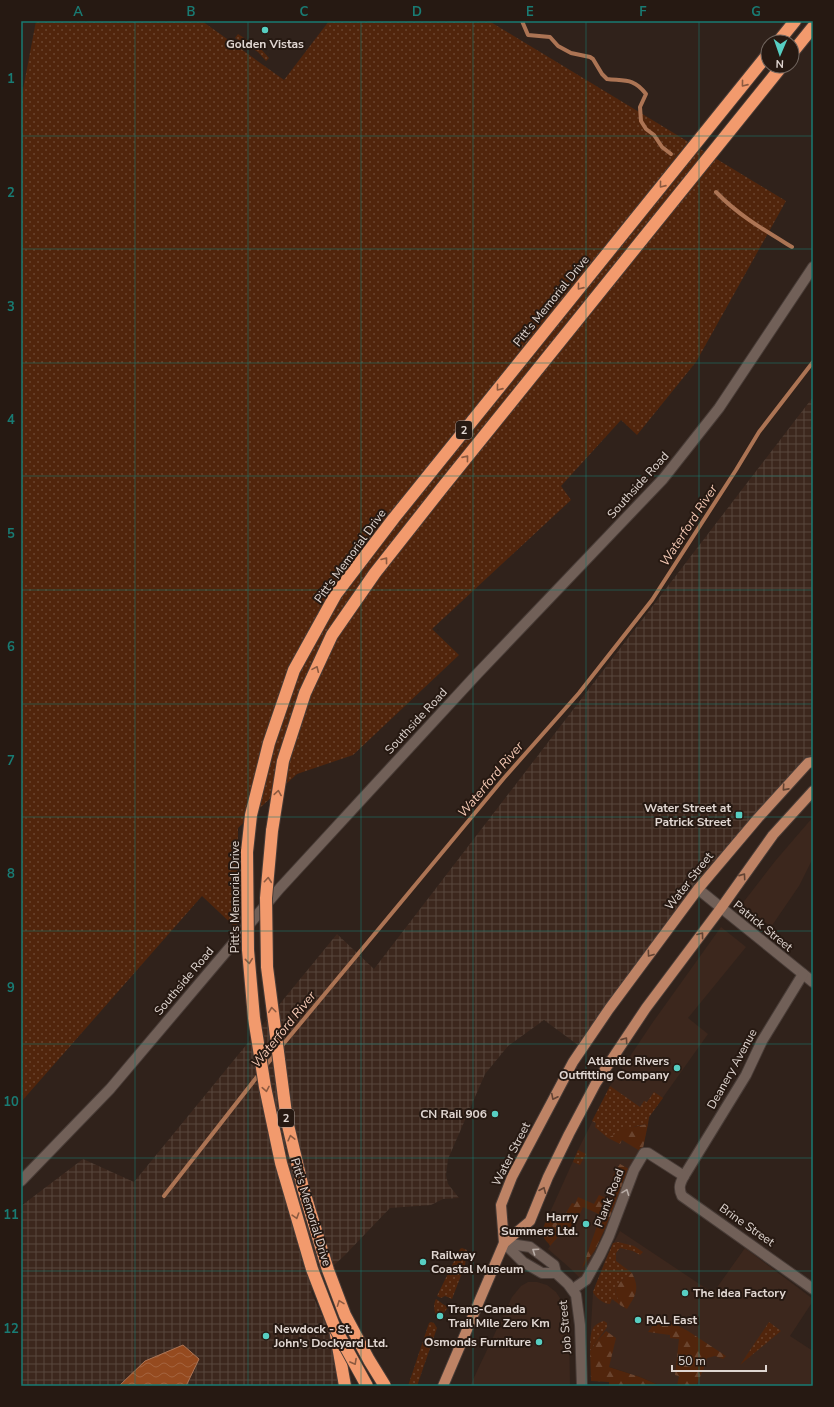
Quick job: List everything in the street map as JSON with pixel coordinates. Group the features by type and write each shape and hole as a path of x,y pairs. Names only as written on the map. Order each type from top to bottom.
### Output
{"highway":[{"path":"784,34 794,21"},
{"path":"800,43 813,27"},
{"name":"Pitt's Memorial Drive","path":"367,1386 334,1326 312,1269 281,1163 265,1087 254,1018 248,950 247,852 251,816 269,743 294,670 336,594 394,518 760,64"},
{"name":"Pitt's Memorial Drive","path":"386,1386 369,1360 345,1315 328,1270 304,1188 287,1121 267,967 266,898 272,831 283,761 305,693 332,635 375,573 776,74"},
{"path":"334,1326 345,1386"}],"main road":[{"name":"Water Street","path":"504,1243 501,1205 512,1177 570,1066 609,1009 698,889 758,818 808,763 813,762"},
{"path":"443,1386 504,1243 530,1221 548,1177 596,1083 622,1043 773,834 813,791"}],"street":[{"name":"Southside Road","path":"21,1181 110,1089 285,882 459,694 663,479 719,408 813,267"},
{"name":"Patrick Street","path":"698,889 813,982"},
{"name":"Deanery Avenue","path":"684,1176 742,1082 762,1041 803,974"},
{"name":"Plank Road","path":"573,1290 586,1280 600,1255 634,1170 644,1153 648,1153 684,1176"},
{"name":"Brine Street","path":"684,1176 680,1184 682,1196 813,1289"},
{"path":"504,1243 523,1262 542,1273 556,1273"},
{"name":"Job Street","path":"504,1243 530,1247 554,1265 556,1273 576,1295 579,1308 582,1386"}],"shaded area":[{"path":"813,397 813,762 758,818 582,1048 544,1020 508,1046 485,1074 448,1159 446,1175 448,1184 459,1198 443,1199 431,1205 390,1208 344,1256 322,1276 311,1292 348,1370 347,1386 21,1386 21,1206 83,1159 134,1182 337,934 374,969"},
{"path":"813,817 813,858 799,886 771,927 742,904 776,860"},
{"path":"721,927 746,947 688,1018 708,1034 649,1117 643,1148 629,1169 610,1218 584,1276 580,1280 571,1269 548,1249 550,1246 549,1244 557,1232 547,1219 578,1150 610,1086 653,1022"},
{"path":"620,1231 713,1293 745,1248 813,1299 790,1336 813,1351 813,1386 661,1386 640,1377 591,1361 593,1292 606,1258"},
{"path":"528,1282 537,1282 547,1285 556,1292 563,1303 569,1331 570,1386 470,1386 512,1297 521,1286"}],"green space":[{"path":"36,21 202,21 284,80 329,21 489,21 786,201 696,362 637,435 621,420 561,486 571,500 432,629 459,655 353,755 297,774 238,828 237,929 202,896 21,1102 21,100"},
{"path":"238,34 261,49 269,58 266,61 258,52 235,38"},
{"path":"610,1086 640,1107 644,1101 647,1102 654,1092 663,1098 649,1117 648,1124 636,1126 608,1138 595,1127 596,1123 592,1121"},
{"path":"648,1124 643,1148 640,1151 622,1140 620,1144 608,1138 624,1129"},
{"path":"578,1150 586,1154 580,1165 573,1162"},
{"path":"620,1164 629,1169 610,1218 595,1250 582,1268 601,1215 583,1207 571,1234 564,1230 550,1246 549,1244 557,1232 548,1222 549,1220 563,1218 572,1203 575,1204 578,1197 594,1204 599,1195 611,1200 616,1186 612,1179"},
{"path":"547,1219 557,1232 549,1244 543,1235 544,1226"},
{"path":"618,1242 634,1246 643,1252 640,1255 633,1251 620,1248 616,1253 616,1261 632,1273 620,1282 615,1290 620,1305 612,1299 610,1304 603,1302 593,1292 613,1243"},
{"path":"462,1248 467,1250 465,1265 452,1299 445,1296 441,1298 437,1296 460,1249"},
{"path":"632,1273 636,1283 636,1292 627,1309 620,1305 615,1290 620,1282"},
{"path":"436,1299 448,1307 442,1316 439,1314 437,1317 434,1308"},
{"path":"659,1316 688,1331 726,1356 723,1359 715,1356 707,1358 696,1386 677,1386 679,1376 675,1375 679,1339 670,1338 670,1335 648,1332"},
{"path":"604,1321 607,1323 607,1327 590,1351 591,1333 595,1326"},
{"path":"769,1322 781,1331 740,1365"},
{"path":"429,1323 434,1323 437,1328 417,1386 408,1386"},
{"path":"606,1331 616,1338 609,1367 640,1377 661,1386 609,1386 609,1382 591,1381 590,1351"}],"water":[{"path":"183,1345 199,1359 186,1386 119,1386 145,1361"}],"waterway":[{"path":"522,21 528,35 550,37 558,46 571,53 593,59 602,74 607,79 629,81 642,89 646,94 640,107 641,121 646,129 654,135 662,147 671,154"},
{"path":"716,192 742,215 792,247"},
{"name":"Waterford River","path":"280,1048 504,778 579,693 652,600 759,432 813,362"},
{"name":"Waterford River","path":"264,1068 276,1053"},
{"name":"Waterford River","path":"164,1196 260,1073"}],"place":[{"name":"Golden Vistas","path":"265,30"},
{"name":"Water Street at Patrick Street","path":"739,815"},
{"name":"Atlantic Rivers Outfitting Company","path":"677,1068"},
{"name":"CN Rail 906","path":"495,1114"},
{"name":"Harry Summers Ltd.","path":"586,1224"},
{"name":"Railway Coastal Museum","path":"423,1262"},
{"name":"The Idea Factory","path":"685,1293"},
{"name":"Trans-Canada Trail Mile Zero Km","path":"440,1316"},
{"name":"RAL East","path":"638,1320"},
{"name":"Newdock - St. John's Dockyard Ltd.","path":"266,1336"},
{"name":"Osmonds Furniture","path":"539,1342"}]}
